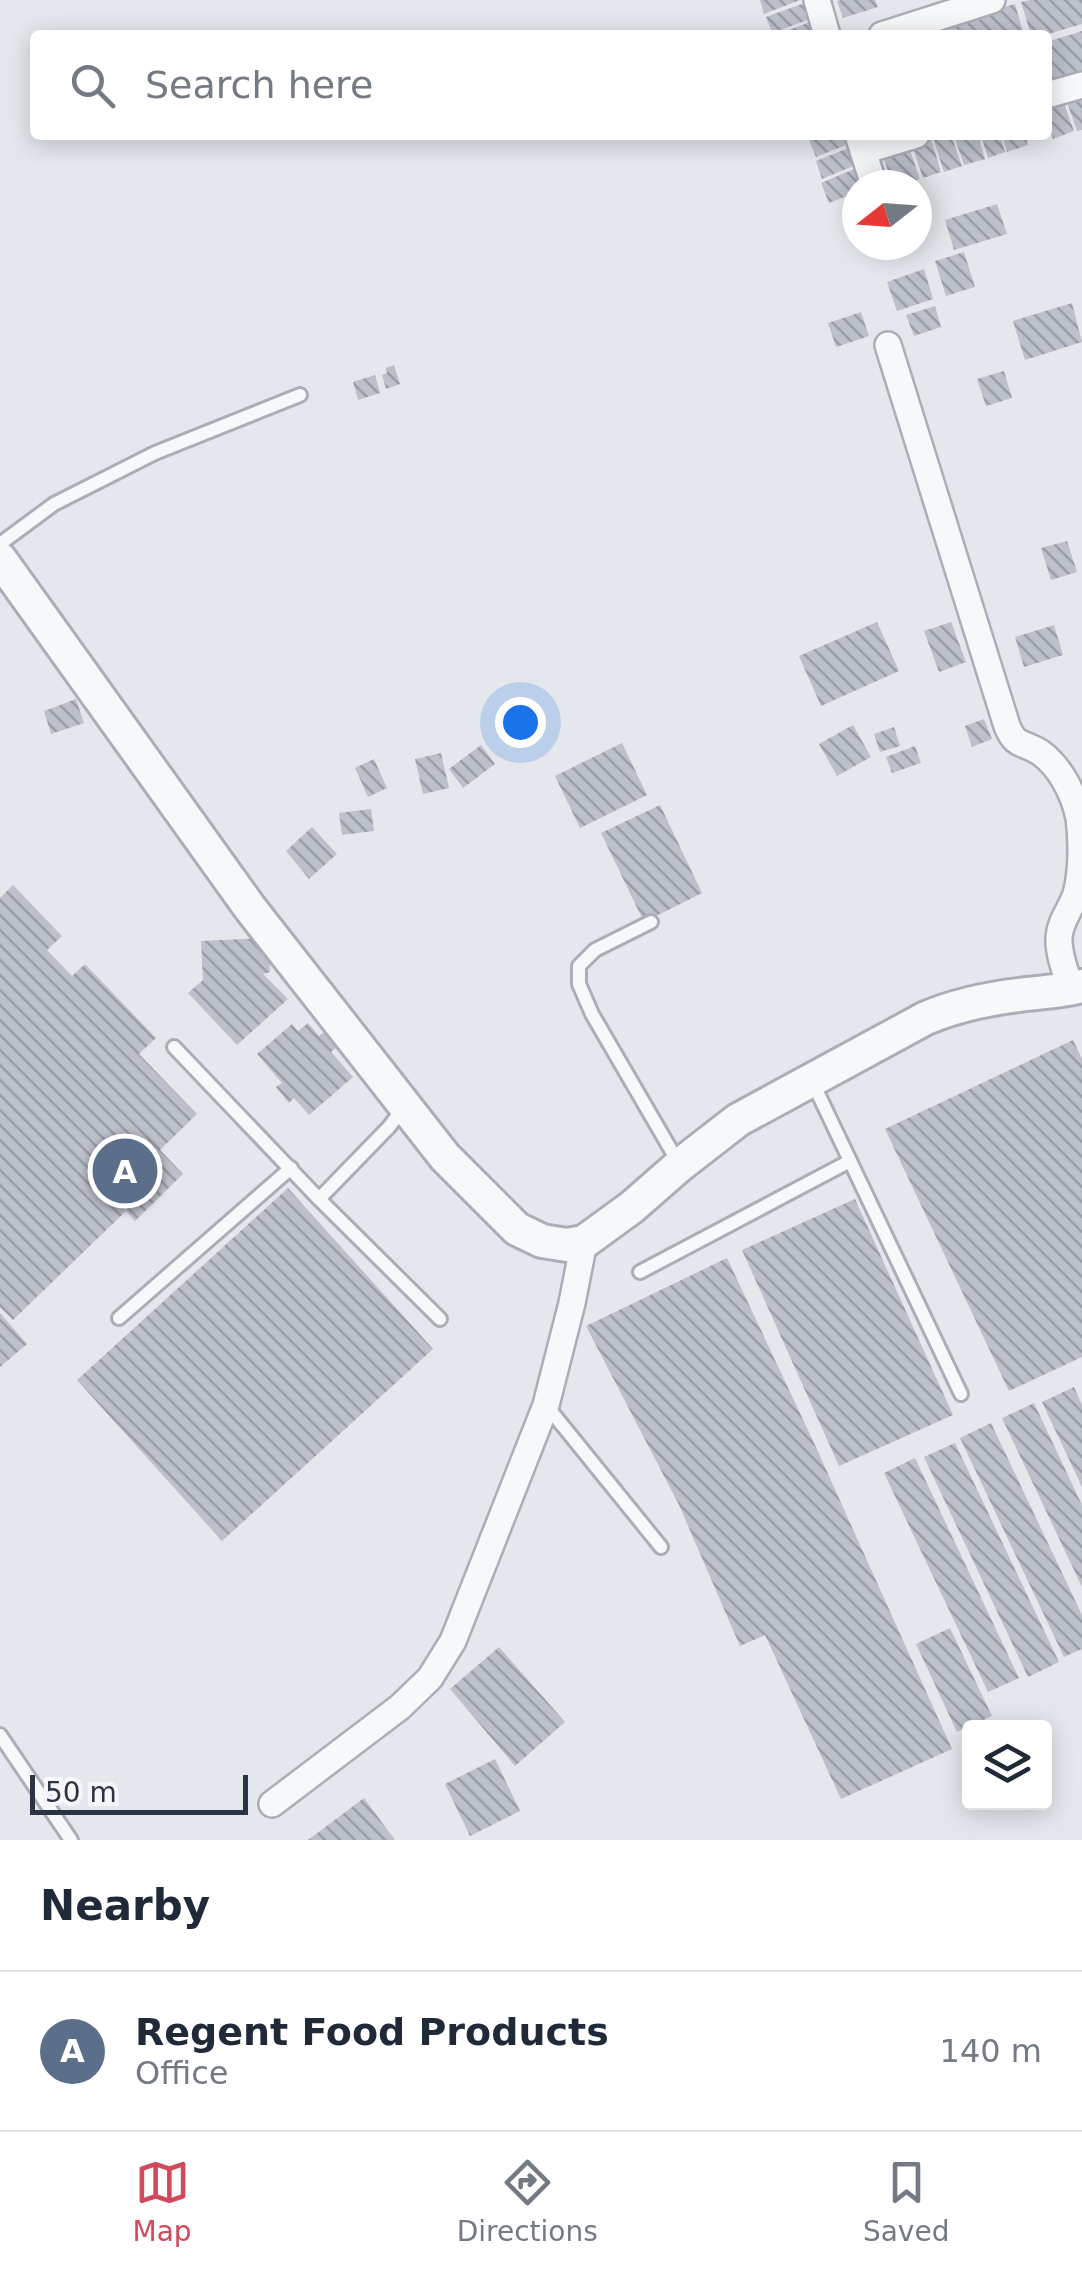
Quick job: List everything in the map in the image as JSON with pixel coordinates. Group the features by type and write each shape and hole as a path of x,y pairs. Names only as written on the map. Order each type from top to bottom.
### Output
{"street":[{"path":"817,0 826,30"},
{"path":"898,30 992,0"},
{"path":"1052,94 1082,85"},
{"path":"861,143 869,170"},
{"path":"0,560 250,908 445,1157 518,1229 542,1241 566,1245 584,1242 738,1120 926,1018 978,1000 1077,988 1059,946 1060,928 1080,875 1081,835 1070,788 1041,753 1018,744 1007,726 888,345"},
{"path":"272,1804 400,1707 430,1678 453,1640 546,1405 584,1242"}],"lane":[{"path":"0,544 54,504 155,453 300,395"},
{"path":"651,922 595,950 579,966 579,984 592,1014 680,1165"},
{"path":"174,1047 440,1319"},
{"path":"812,1080 962,1394"},
{"path":"319,1198 406,1105"},
{"path":"640,1272 850,1161"},
{"path":"119,1318 291,1168"},
{"path":"546,1405 662,1547"},
{"path":"0,1735 71,1840"}],"building":[{"path":"760,0 800,0 764,14"},
{"path":"875,0 878,7 843,18 837,1"},
{"path":"1082,0 1082,24 1052,33 1029,30 1021,2"},
{"path":"807,2 813,18 771,30 766,17"},
{"path":"1015,4 1023,30 923,30"},
{"path":"812,21 816,30 789,30"},
{"path":"1082,31 1082,73 1052,82 1052,40"},
{"path":"1082,87 1082,130 1077,131 1064,93"},
{"path":"1060,92 1074,131 1053,139 1052,136 1052,94"},
{"path":"809,140 850,140 851,143 816,157"},
{"path":"910,140 931,140 941,172 932,175 932,170 920,170"},
{"path":"934,140 953,140 962,166 944,172"},
{"path":"956,140 979,140 985,159 964,165"},
{"path":"983,140 1001,140 1005,152 988,158"},
{"path":"1003,140 1026,140 1028,145 1007,152"},
{"path":"907,142 917,170 888,170 881,151"},
{"path":"851,147 858,164 822,179 816,161"},
{"path":"842,174 842,198 829,203 821,183"},
{"path":"997,204 1007,234 954,250 945,220"},
{"path":"964,252 975,287 946,296 935,261"},
{"path":"924,269 933,299 897,311 887,282"},
{"path":"1072,303 1082,342 1025,360 1013,321"},
{"path":"935,306 941,327 914,336 906,315"},
{"path":"861,312 869,336 836,347 828,323"},
{"path":"394,365 400,384 386,389 382,375"},
{"path":"1004,371 1012,398 986,406 977,379"},
{"path":"375,375 380,393 358,400 353,382"},
{"path":"1067,541 1077,572 1051,580 1041,548"},
{"path":"877,622 899,671 821,706 799,656"},
{"path":"951,622 966,662 939,672 924,631"},
{"path":"1054,625 1063,655 1024,667 1015,637"},
{"path":"76,699 84,723 51,734 44,711"},
{"path":"984,719 992,739 972,747 965,726"},
{"path":"853,725 871,757 837,776 819,744"},
{"path":"894,727 900,746 880,752 874,734"},
{"path":"622,743 647,795 580,828 555,776"},
{"path":"481,745 495,764 463,788 449,769"},
{"path":"915,746 921,763 892,773 886,757"},
{"path":"441,753 449,788 423,794 415,759"},
{"path":"374,759 387,788 368,797 355,768"},
{"path":"660,805 702,893 644,922 601,833"},
{"path":"371,809 374,831 342,835 339,813"},
{"path":"312,827 337,854 309,879 286,851"},
{"path":"13,885 62,936 47,950 72,976 85,964 156,1038 139,1054 197,1114 160,1150 183,1174 135,1221 126,1211 13,1320 0,1307 0,898"},
{"path":"268,938 270,972 263,974 288,999 237,1045 188,993 203,980 201,941"},
{"path":"308,1023 319,1036 324,1032 337,1047 331,1052 353,1077 309,1115 294,1098 289,1103 276,1087 282,1083 257,1054 292,1024 298,1031"},
{"path":"1073,1040 1082,1059 1082,1357 1009,1391 885,1129"},
{"path":"288,1188 433,1349 222,1541 77,1380"},
{"path":"855,1199 953,1415 839,1466 742,1250"},
{"path":"727,1258 952,1749 841,1799 765,1635 740,1646 679,1505 586,1326"},
{"path":"0,1313 27,1344 0,1367"},
{"path":"1074,1387 1082,1405 1082,1487 1042,1402"},
{"path":"1034,1403 1082,1505 1082,1587 1002,1418"},
{"path":"991,1423 1082,1615 1082,1649 1064,1657 960,1438"},
{"path":"955,1443 1059,1662 1028,1677 924,1457"},
{"path":"915,1458 1019,1678 988,1692 884,1473"},
{"path":"950,1628 992,1716 962,1720 962,1730 957,1732 916,1644"},
{"path":"499,1647 565,1722 515,1766 450,1689"},
{"path":"495,1759 520,1811 470,1836 445,1784"},
{"path":"364,1798 395,1840 308,1840"}],"place":[{"name":"Regent Food Products","path":"125,1171"}]}
